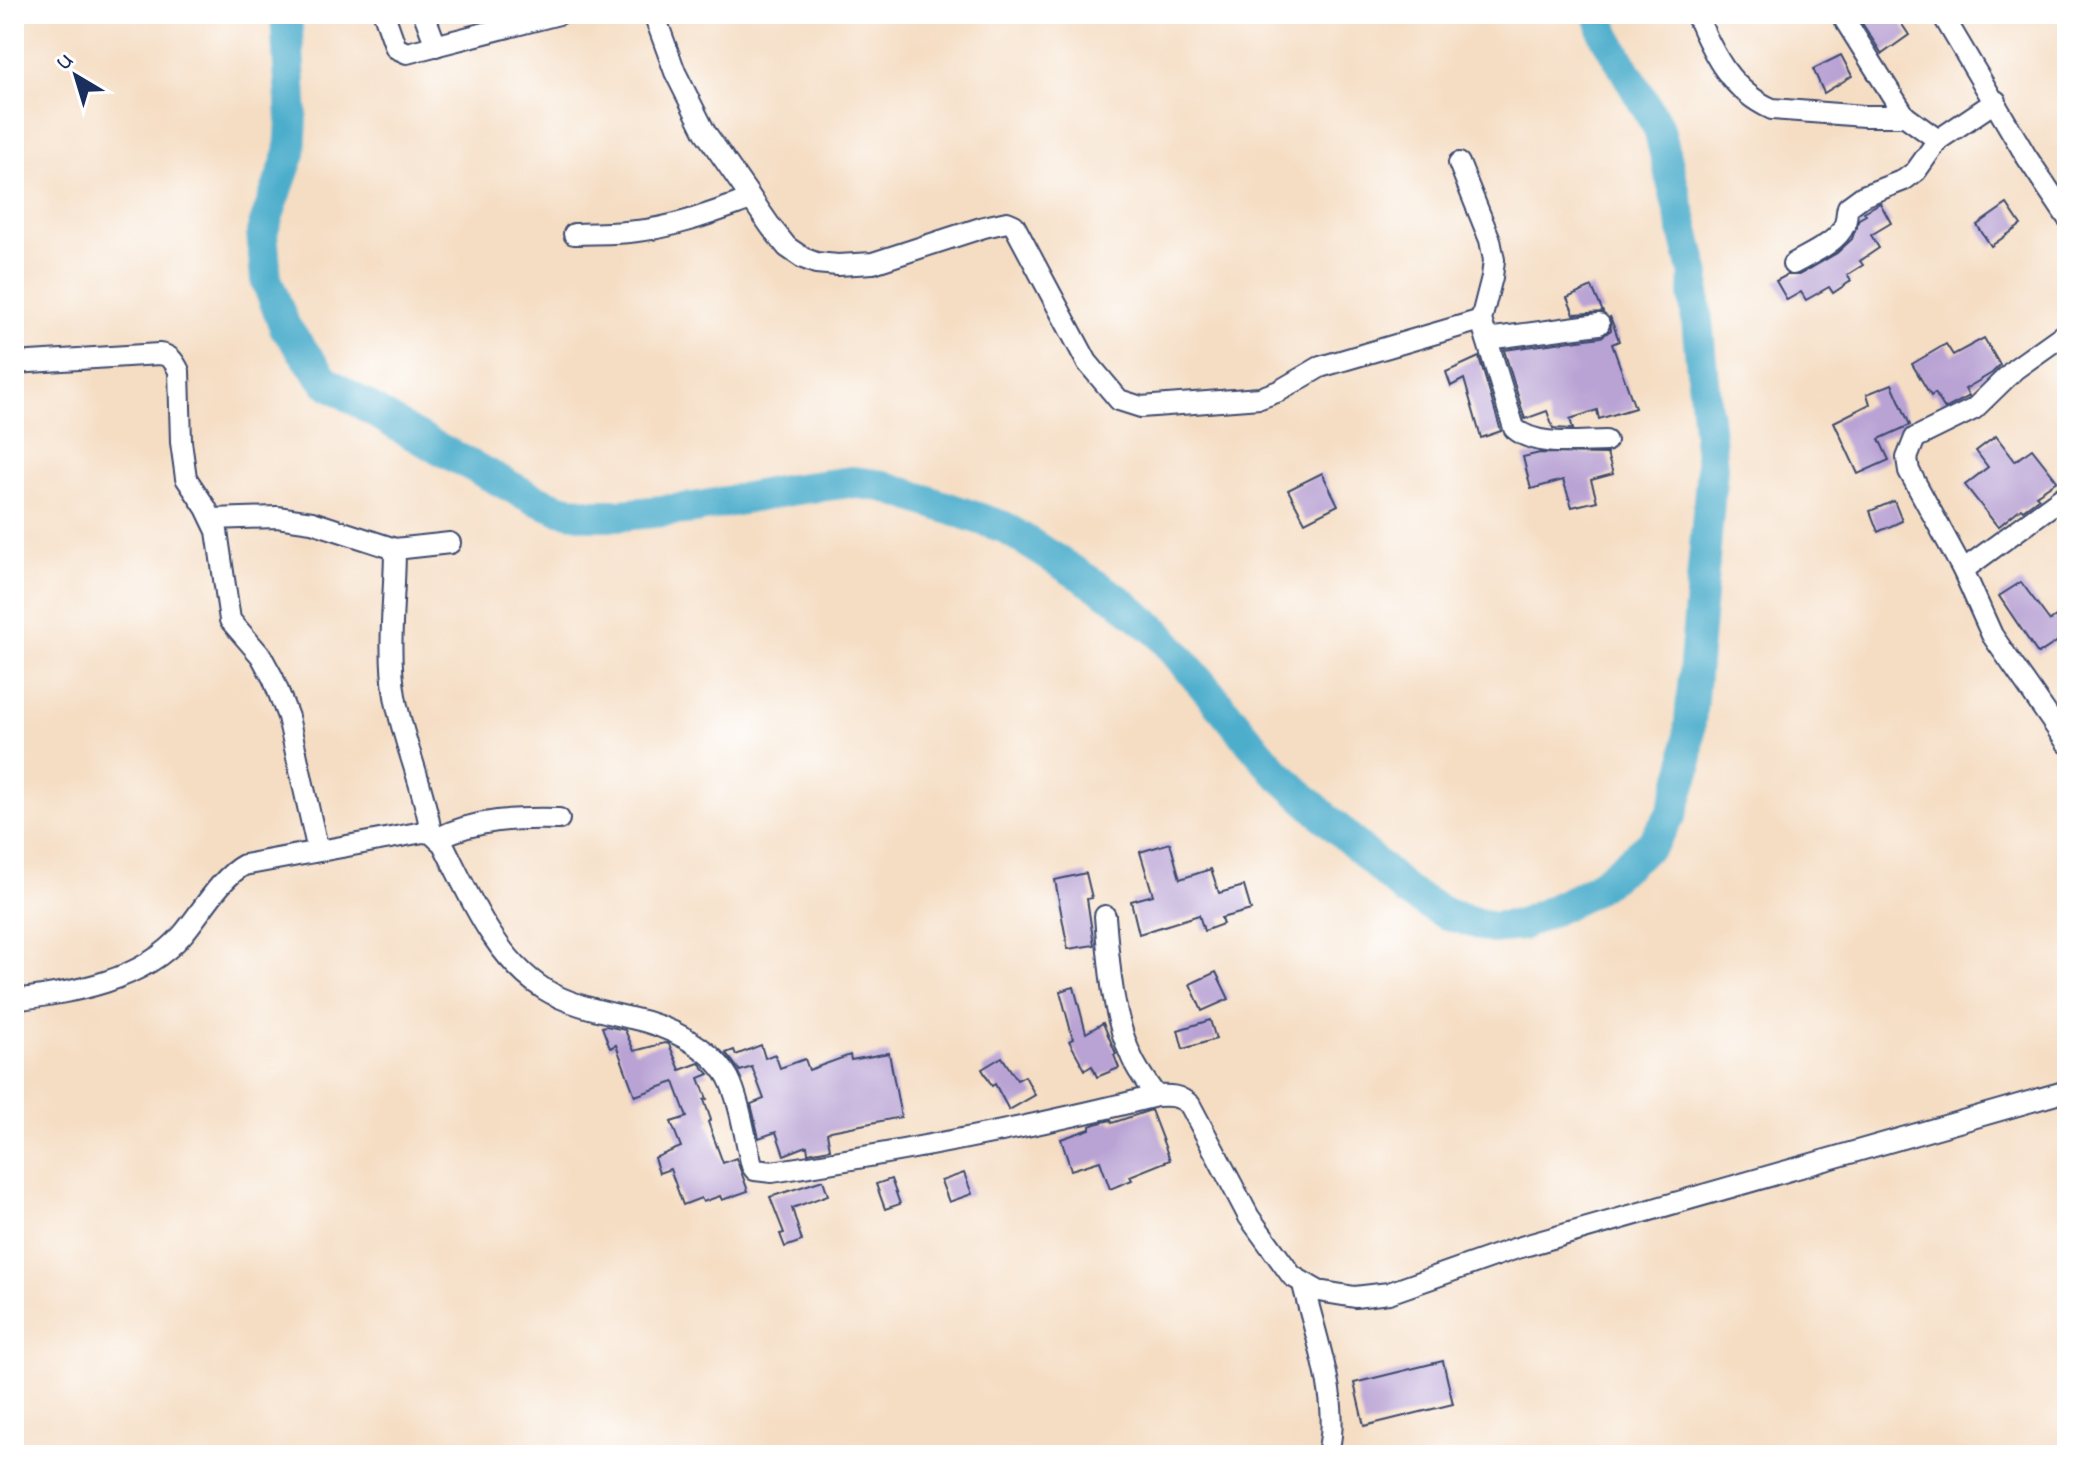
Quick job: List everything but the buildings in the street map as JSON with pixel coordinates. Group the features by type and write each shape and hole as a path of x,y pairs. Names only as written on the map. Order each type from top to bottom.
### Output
{"street":[{"path":"384,14 391,37 400,52 436,46 559,14"},
{"path":"424,14 436,46"},
{"path":"654,14 692,109 751,199 787,247 816,263 873,263 984,227 1007,222 1014,225 1087,362 1119,400 1141,407 1260,398 1279,391 1320,367 1484,330 1599,324"},
{"path":"1696,14 1716,57 1731,80 1743,92 1772,109 1905,116"},
{"path":"1841,14 1905,116 1938,140"},
{"path":"1942,14 2026,156 2067,217"},
{"path":"1793,264 1832,240 1844,227 1848,207 1863,196 1904,180 1916,171 1938,140 1996,101"},
{"path":"1459,163 1481,212 1494,260 1484,330 1510,419 1521,434 1557,441 1606,441"},
{"path":"574,234 637,231 685,222 751,199"},
{"path":"2067,332 2015,369 1974,409 1915,438 1908,449 1907,458 1909,471 1963,570 2003,653 2067,743"},
{"path":"14,363 166,355 174,361 179,371 181,442 186,478 217,531 230,620 261,656 278,690 296,745 318,851"},
{"path":"1963,570 2063,497"},
{"path":"212,519 277,517 312,522 395,549 450,543"},
{"path":"395,549 392,671 396,699 435,835 493,935 525,974 545,990 571,1002 663,1027 681,1036 718,1064 732,1087 755,1170 772,1172 890,1154 1171,1095 1190,1105 1261,1236 1292,1276 1303,1284 1332,1294 1355,1297 1389,1293 1514,1249 2067,1091"},
{"path":"14,1000 96,985 140,968 179,939 238,868 423,832 435,835 498,820 559,819"},
{"path":"1105,916 1108,959 1118,1016 1134,1062 1156,1096"},
{"path":"1303,1284 1327,1377 1330,1425 1327,1455"}],"waterway":[{"path":"286,14 292,119 290,153 262,232 266,279 285,327 325,381 410,433 532,498 559,509 591,515 622,515 694,508 851,482 883,486 1004,527 1119,600 1159,633 1276,772 1407,892 1446,914 1492,928 1521,925 1606,881 1653,842 1672,813 1686,768 1712,467 1694,292 1695,275 1659,129 1605,35 1599,14"}]}
